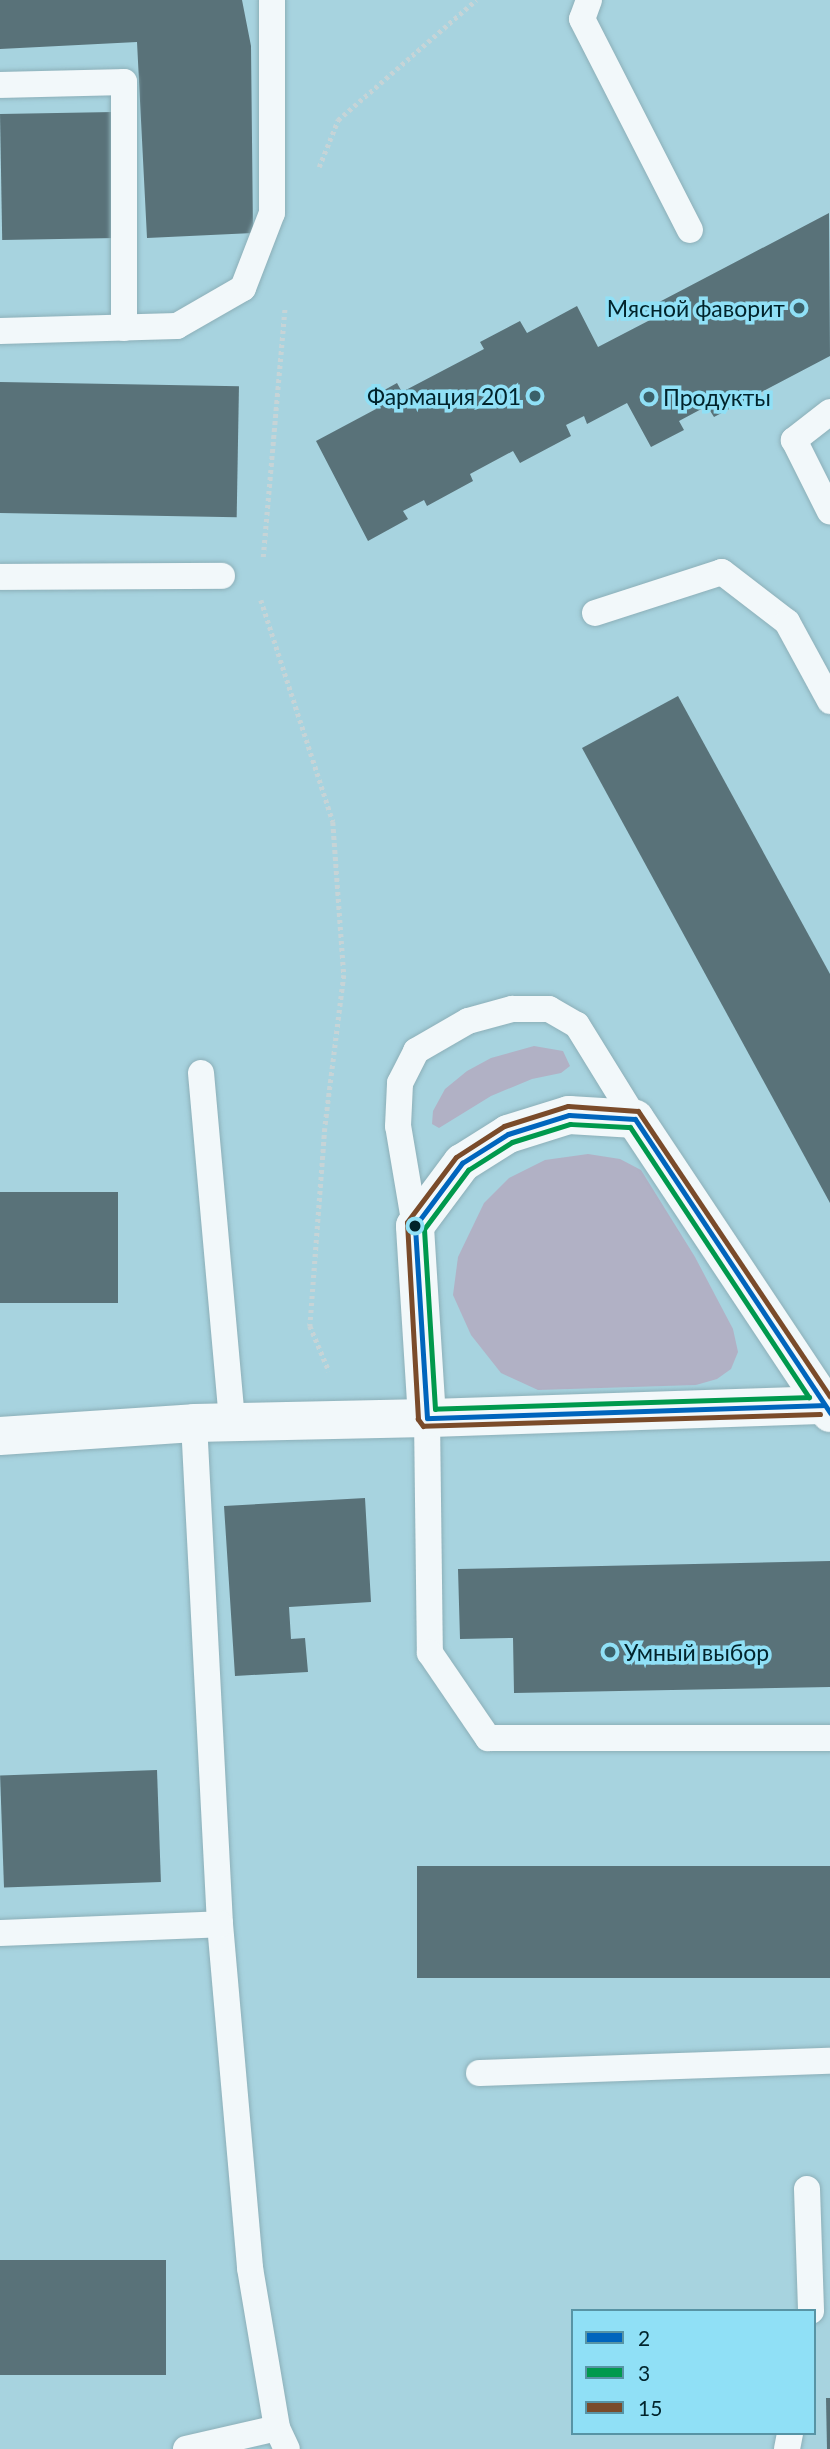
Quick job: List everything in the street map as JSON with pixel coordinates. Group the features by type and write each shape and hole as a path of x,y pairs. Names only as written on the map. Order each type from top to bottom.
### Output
{"street":[{"path":"427,1418 415,1226 462,1163 508,1134 569,1115 635,1119 827,1409"},
{"path":"0,1436 194,1423 827,1409"}],"lane":[{"path":"0,331 177,326 243,288 272,213 272,0"},
{"path":"589,0 582,19 690,230"},
{"path":"0,85 124,82 124,328"},
{"path":"830,412 794,440 830,512"},
{"path":"595,613 722,572 787,622 830,701"},
{"path":"0,577 222,576"},
{"path":"415,1226 398,1126 400,1083 416,1051 468,1021 512,1009 550,1009 577,1025 635,1119"},
{"path":"201,1073 232,1423"},
{"path":"427,1418 430,1653 488,1738 830,1738"},
{"path":"186,2449 282,2439 250,2268 220,1924 194,1423"},
{"path":"0,1933 220,1924"},
{"path":"479,2073 830,2061"},
{"path":"807,2189 811,2309"}],"path":[{"path":"317,170 338,120 476,0"},
{"path":"263,569 273,407 285,304"},
{"path":"261,596 260,609 333,822 344,975 326,1128 310,1326 351,1420"}],"shaded area":[{"path":"534,1046 563,1051 570,1066 561,1073 532,1079 491,1096 439,1128 432,1124 433,1111 445,1089 467,1071 491,1058"},
{"path":"588,1154 620,1159 641,1170 695,1257 733,1329 738,1352 731,1369 717,1379 696,1385 538,1390 501,1373 471,1335 453,1295 458,1257 484,1203 509,1178 545,1160"}],"building":[{"path":"0,0 242,0 251,46 253,233 147,238 137,42 0,49"},
{"path":"114,112 116,238 2,240 0,114"},
{"path":"829,213 830,356 714,417 707,406 679,421 684,430 651,447 627,403 587,424 584,416 566,425 571,436 520,463 513,451 470,474 473,481 427,506 424,500 403,511 408,519 368,541 316,441 376,409 370,398 397,383 402,392 484,349 480,342 520,321 527,333 577,306 598,347 650,320 644,310"},
{"path":"0,382 239,386 237,517 0,513"},
{"path":"678,696 830,974 830,1203 582,748"},
{"path":"0,1192 118,1192 118,1303 0,1303"},
{"path":"365,1498 371,1602 289,1607 291,1639 305,1638 308,1672 235,1676 224,1506"},
{"path":"830,1561 830,1687 514,1693 513,1638 460,1639 458,1569"},
{"path":"157,1770 161,1882 4,1887 0,1775"},
{"path":"417,1866 830,1866 830,1978 417,1978"},
{"path":"0,2260 166,2260 166,2375 0,2375"},
{"path":"826,2398 830,2398 830,2449 827,2449"}],"transit line":[{"name":"15","path":"820,1414 423,1426 418,1419 407,1222 456,1157 504,1126 568,1106 638,1111 830,1397"},
{"name":"2","path":"824,1405 427,1418 415,1226 462,1163 508,1134 569,1115 635,1119 830,1413"},
{"name":"3","path":"570,1124 630,1127 809,1397 435,1409 424,1229 468,1170 512,1142 570,1124"}],"place":[{"name":"Мясной фаворит","path":"799,308"},
{"name":"Фармация 201","path":"535,396"},
{"name":"Продукты","path":"649,397"},
{"name":"Умный выбор","path":"610,1652"}]}
